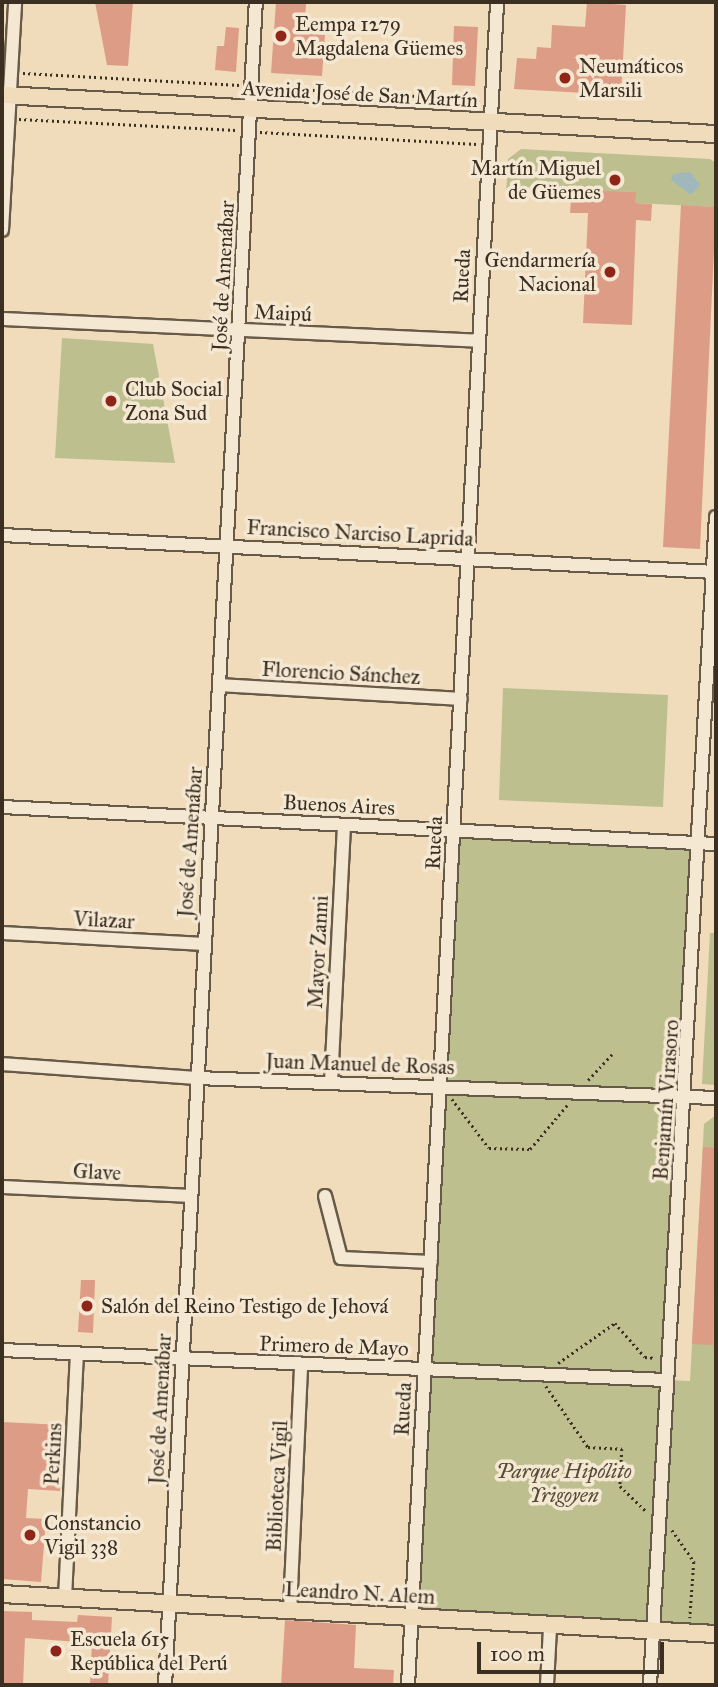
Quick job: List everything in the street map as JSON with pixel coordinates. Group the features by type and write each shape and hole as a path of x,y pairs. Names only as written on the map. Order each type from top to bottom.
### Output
{"main road":[{"name":"Avenida José de San Martín","path":"6,95 716,134"},
{"name":"Leandro N. Alem","path":"2,1594 550,1627 716,1634"}],"street":[{"path":"2,230 6,95 15,2"},
{"name":"José de Amenábar","path":"165,1685 256,2"},
{"name":"Rueda","path":"408,1685 442,1087 466,559 497,2"},
{"name":"Maipú","path":"2,319 478,341"},
{"name":"Benjamín Virasoro","path":"650,1685 666,1359 687,1096 716,517"},
{"name":"Francisco Narciso Laprida","path":"2,535 715,572"},
{"name":"Florencio Sánchez","path":"220,685 461,699"},
{"name":"Buenos Aires","path":"2,807 716,844"},
{"name":"Mayor Zanni","path":"331,1082 344,825"},
{"name":"Vilazar","path":"2,933 203,944"},
{"name":"Juan Manuel de Rosas","path":"2,1064 197,1077 716,1098"},
{"name":"Glave","path":"2,1187 191,1196"},
{"path":"326,1196 341,1258 431,1262"},
{"name":"Primero de Mayo","path":"2,1350 665,1380"},
{"name":"Perkins","path":"65,1598 77,1354"},
{"name":"Biblioteca Vigil","path":"290,1610 302,1364"},
{"path":"547,1685 550,1627"}],"path":[{"path":"442,1087 489,1148 530,1149 612,1054"},
{"path":"666,1359 645,1357 615,1322 540,1376 588,1447 622,1449 620,1486 642,1511 659,1512 694,1562 690,1633"}],"green space":[{"path":"521,149 710,159 716,163 716,207 635,203 635,192 591,190 590,200 506,195 508,159"},
{"name":"Club Social Zona Sud","path":"62,338 153,344 175,463 55,458"},
{"path":"503,688 668,695 663,807 499,800"},
{"name":"Parque Hipólito Yrigoyen","path":"454,831 699,843 666,1380 690,1381 704,1124 716,1115 716,1634 413,1617"},
{"path":"710,933 716,933 716,1085 702,1084"}],"water":[{"path":"690,172 700,185 691,195 671,180 673,174"}],"building":[{"path":"95,2 133,2 128,66 107,65"},
{"path":"276,2 306,4 304,33 325,35 322,76 271,73"},
{"path":"587,2 626,5 621,95 514,89 517,58 536,59 537,47 551,48 552,25 585,27"},
{"path":"454,26 478,27 475,86 452,85"},
{"path":"226,27 239,28 236,72 215,70 217,46 224,46"},
{"name":"Gendarmería Nacional","path":"591,190 636,192 635,203 652,204 651,221 636,220 632,325 583,323 588,213 570,213 571,199 590,200"},
{"path":"681,205 716,207 700,549 663,547"},
{"path":"703,1147 716,1148 713,1345 692,1344"},
{"name":"Salón del Reino Testigo de Jehová","path":"81,1280 95,1280 93,1333 78,1332"},
{"name":"Constancio Vigil 338","path":"2,1422 63,1425 63,1438 49,1437 47,1471 61,1475 60,1491 28,1489 26,1518 46,1519 41,1582 2,1579"},
{"path":"2,1611 32,1612 32,1620 77,1622 78,1615 112,1617 108,1685 90,1685 92,1643 25,1638 23,1685 2,1685"},
{"path":"285,1620 356,1625 354,1668 394,1670 393,1685 281,1685"}],"place":[{"name":"Eempa 1279 Magdalena Güemes","path":"281,36"},
{"name":"Neumáticos Marsili","path":"565,78"},
{"name":"Martín Miguel de Güemes","path":"615,180"},
{"name":"Gendarmería Nacional","path":"610,272"},
{"name":"Club Social Zona Sud","path":"111,401"},
{"name":"Salón del Reino Testigo de Jehová","path":"87,1306"},
{"name":"Constancio Vigil 338","path":"30,1535"},
{"name":"Escuela 615 República del Perú","path":"56,1651"}]}
